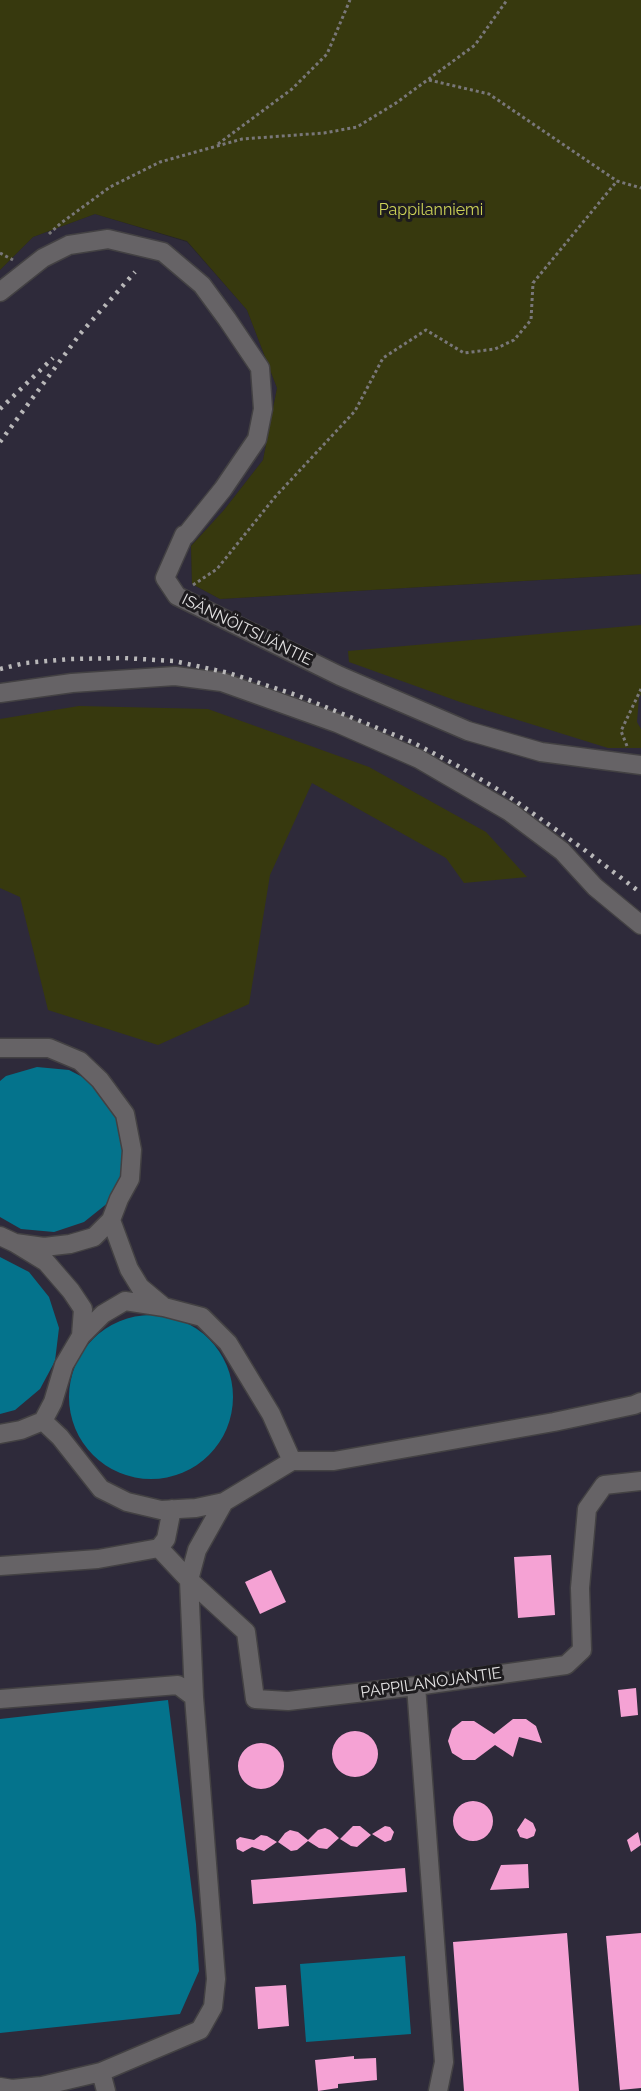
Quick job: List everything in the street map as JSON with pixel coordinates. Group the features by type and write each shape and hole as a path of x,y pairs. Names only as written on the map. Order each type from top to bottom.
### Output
{"street":[{"name":"ISÄNNÖITSIJÄNTIE","path":"0,292 43,258 69,245 108,239 163,252 202,285 260,368 263,410 257,439 223,489 184,535 165,578 177,596 340,676 468,731 541,752 637,765"},
{"path":"0,693 72,683 175,676 222,682 337,723 419,759 510,812 562,851 595,887 641,925"},
{"path":"0,1048 49,1048 80,1061 100,1080 125,1114 132,1150 130,1179 111,1220 94,1237 70,1244 44,1247 8,1240"},
{"path":"111,1220 129,1269 140,1287 165,1307"},
{"path":"8,1240 46,1262 71,1291 83,1309 81,1336"},
{"path":"0,1434 21,1430 43,1421 53,1402 64,1365 81,1336 103,1314 125,1301 165,1307 202,1317 228,1343 271,1414 292,1461"},
{"path":"43,1421 60,1437 101,1489 127,1502 161,1510 224,1502 292,1461 334,1461 554,1422 641,1402"},
{"name":"PAPPILANOJANTIE","path":"159,1548 189,1580 246,1632 255,1700 288,1701 416,1686 567,1665 582,1650 580,1588 587,1509 604,1485 641,1481"},
{"path":"0,2087 12,2089 42,2086 101,2072 200,2030 213,2007 216,1979 194,1697 189,1580 197,1551 224,1502"},
{"path":"0,1566 98,1559 159,1548 166,1539 172,1509"},
{"path":"0,1699 178,1685 194,1697"},
{"path":"416,1686 444,2062 438,2091"},
{"path":"101,2072 106,2091"}],"path":[{"path":"216,145 292,89 327,54 350,0"},
{"path":"46,237 60,223 110,187 160,162 242,139 324,133 357,127 396,103 475,45 507,0"},
{"path":"429,80 489,94 617,181 641,188"},
{"path":"177,596 217,568 275,497 356,411 383,358 426,330 464,353 495,348 514,340 531,320 533,283 617,181"},
{"path":"637,765 621,732 641,689"}],"shaded area":[{"path":"95,214 187,242 247,310 277,388 263,460 224,510 191,546 192,584 220,599 641,574 641,2091 0,2091 0,270 33,237"}],"green space":[{"name":"Pappilanniemi","path":"0,0 641,0 641,574 220,599 192,584 191,546 224,510 263,460 277,388 247,310 187,241 95,214 33,237 0,270"},
{"path":"641,625 641,695 637,722 641,729 641,748 608,748 460,702 349,662 348,651"},
{"path":"79,706 208,709 369,767 486,832 527,877 464,883 446,858 312,783 270,875 249,1004 158,1045 48,1010 20,897 0,888 0,719"}],"water":[{"path":"37,1067 69,1070 98,1085 118,1110 128,1141 125,1173 109,1202 84,1222 54,1232 21,1229 0,1217 0,1081 6,1076"},
{"path":"0,1257 29,1272 49,1297 59,1328 55,1361 40,1389 15,1410 0,1414"},
{"path":"151,1315 182,1321 209,1339 227,1366 233,1397 227,1428 209,1455 182,1473 151,1479 120,1473 93,1455 75,1428 69,1397 75,1366 93,1339 120,1321"},
{"path":"168,1700 196,1924 199,1971 180,2014 0,2033 0,1719"},
{"path":"405,1956 411,2034 306,2042 300,1964"}],"building":[{"path":"551,1555 555,1615 518,1618 514,1557"},
{"path":"271,1570 286,1602 260,1614 245,1582"},
{"path":"636,1688 638,1715 621,1717 618,1690"},
{"path":"513,1719 526,1719 536,1726 542,1743 519,1737 513,1757 495,1745 475,1760 463,1760 452,1753 448,1741 452,1729 462,1721 474,1721 494,1734"},
{"path":"355,1731 371,1738 378,1754 371,1770 355,1777 339,1770 332,1754 339,1738"},
{"path":"261,1743 277,1750 284,1766 277,1782 261,1789 245,1782 238,1766 245,1750"},
{"path":"473,1801 487,1807 493,1821 487,1835 473,1841 459,1835 453,1821 459,1807"},
{"path":"525,1818 533,1823 536,1830 534,1836 527,1839 520,1837 517,1830"},
{"path":"353,1826 360,1826 371,1835 357,1847 340,1839"},
{"path":"385,1826 390,1827 394,1832 391,1840 385,1842 372,1834"},
{"path":"325,1828 339,1838 327,1849 319,1848 308,1841 297,1850 291,1851 278,1842 290,1830 298,1832 308,1840 318,1830"},
{"path":"638,1832 641,1845 631,1852 627,1840"},
{"path":"261,1835 277,1842 264,1851 252,1847 243,1852 237,1849 236,1840 240,1837 254,1840"},
{"path":"528,1864 529,1888 490,1890 501,1865"},
{"path":"405,1868 407,1892 253,1904 251,1880"},
{"path":"567,1933 579,2091 464,2091 453,1942"},
{"path":"641,1933 641,2088 620,2090 606,1936"},
{"path":"286,1985 289,2026 258,2029 255,1987"},
{"path":"354,2056 354,2059 376,2058 377,2080 338,2084 338,2088 318,2091 315,2060"}],"railway":[{"path":"0,442 80,334 135,272"},
{"path":"0,409 53,358"},
{"path":"0,669 25,663 70,659 123,658 174,661 229,673 296,695 412,742 458,766 504,793 641,893"}]}
